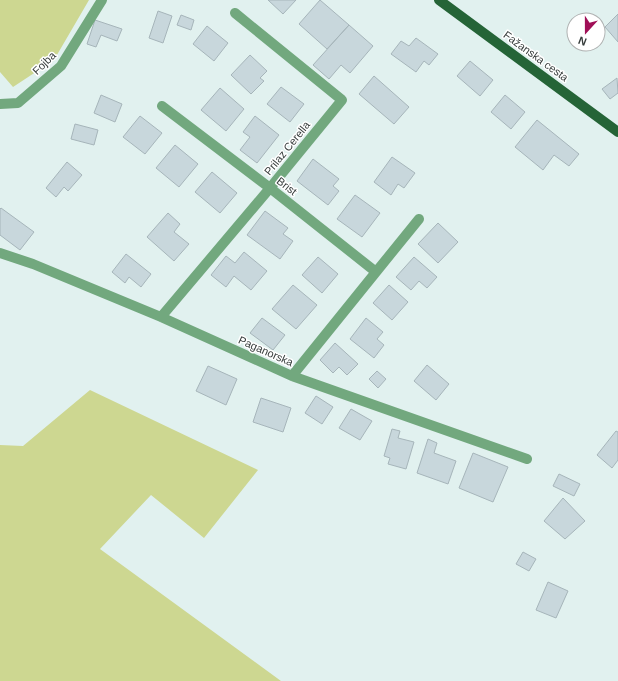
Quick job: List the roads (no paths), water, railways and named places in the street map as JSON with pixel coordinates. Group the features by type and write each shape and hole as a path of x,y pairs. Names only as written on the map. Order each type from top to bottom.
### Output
{"main road":[{"name":"Fažanska cesta","path":"439,0 618,132"}],"street":[{"name":"Fojba","path":"0,104 18,103 61,66 102,0"},
{"name":"Prilaz Cerella","path":"161,317 342,100 235,13"},
{"name":"Brist","path":"162,106 270,188 376,272"},
{"path":"292,376 419,220"},
{"name":"Paganorska","path":"0,253 33,264 161,317 292,376 527,459"}]}
